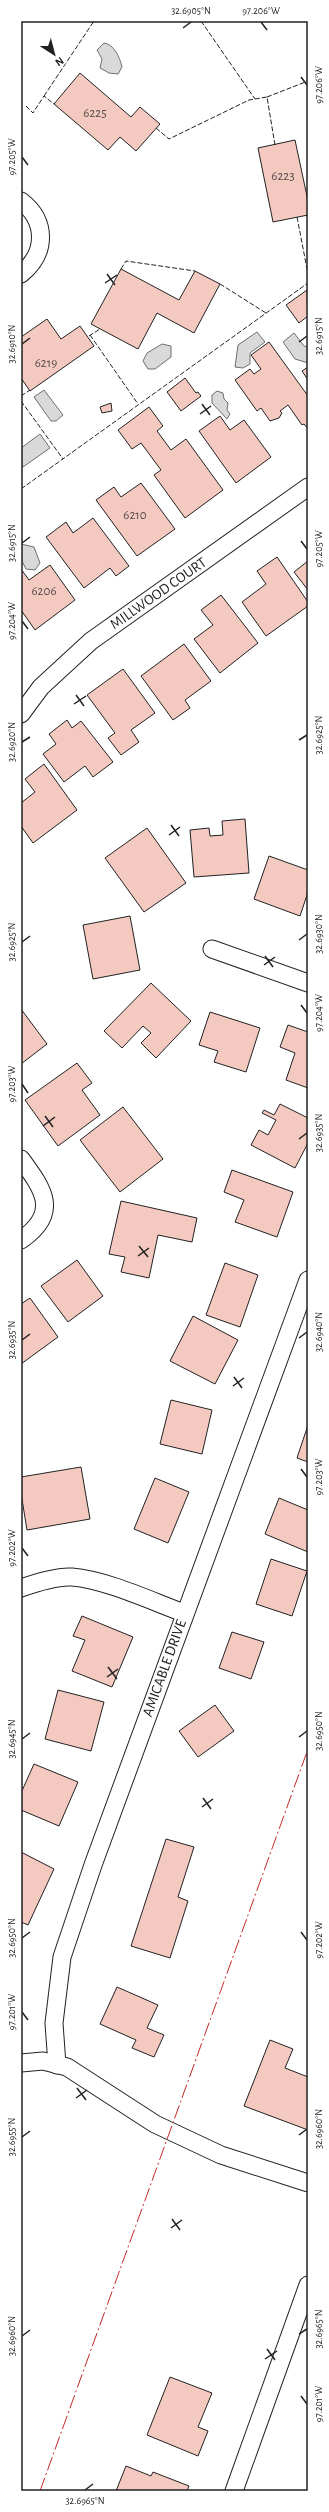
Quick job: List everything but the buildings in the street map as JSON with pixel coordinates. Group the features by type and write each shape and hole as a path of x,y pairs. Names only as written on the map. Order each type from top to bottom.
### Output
{"street":[{"path":"21,201 38,219 41,238 35,259 21,274"},
{"name":"MILLWOOD COURT","path":"21,714 41,687 91,641 308,487"},
{"path":"212,949 308,983"},
{"path":"21,1159 40,1186 46,1206 41,1222 21,1240"},
{"name":"AMICABLE DRIVE","path":"57,2065 54,2023 62,1957 92,1865 308,1280"},
{"path":"21,1588 33,1584 71,1577 112,1587 184,1613"},
{"path":"21,2063 43,2061 67,2067 162,2127 221,2155 308,2183"},
{"path":"236,2490 308,2285"}],"shaded area":[{"path":"104,43 108,44 114,49 120,60 122,67 118,74 109,73 100,68 102,59 97,50"},
{"path":"257,332 265,342 250,353 250,364 243,368 235,367 238,345"},
{"path":"294,333 304,346 308,347 308,363 295,359 283,342"},
{"path":"162,344 171,346 171,357 155,369 148,369 143,361 147,353"},
{"path":"44,390 63,415 56,421 51,421 34,397"},
{"path":"217,391 223,393 224,399 228,403 227,410 230,414 227,419 212,403 212,395"},
{"path":"40,434 50,448 23,467 21,464 21,448"},
{"path":"21,544 34,547 40,563 35,570 26,569 21,559"}],"fence":[{"path":"44,96 94,21"},
{"path":"201,21 255,99"},
{"path":"267,97 308,81"},
{"path":"26,106 33,113 44,96 54,104"},
{"path":"156,128 169,139 249,100 267,97 275,145"},
{"path":"297,217 308,274"},
{"path":"121,269 126,261 195,271"},
{"path":"21,489 308,283"},
{"path":"220,284 266,313"},
{"path":"89,336 100,329"},
{"path":"90,335 138,404"},
{"path":"21,396 30,390"},
{"path":"21,401 63,459"}],"power":[{"path":"40,2491 308,1749"}]}
